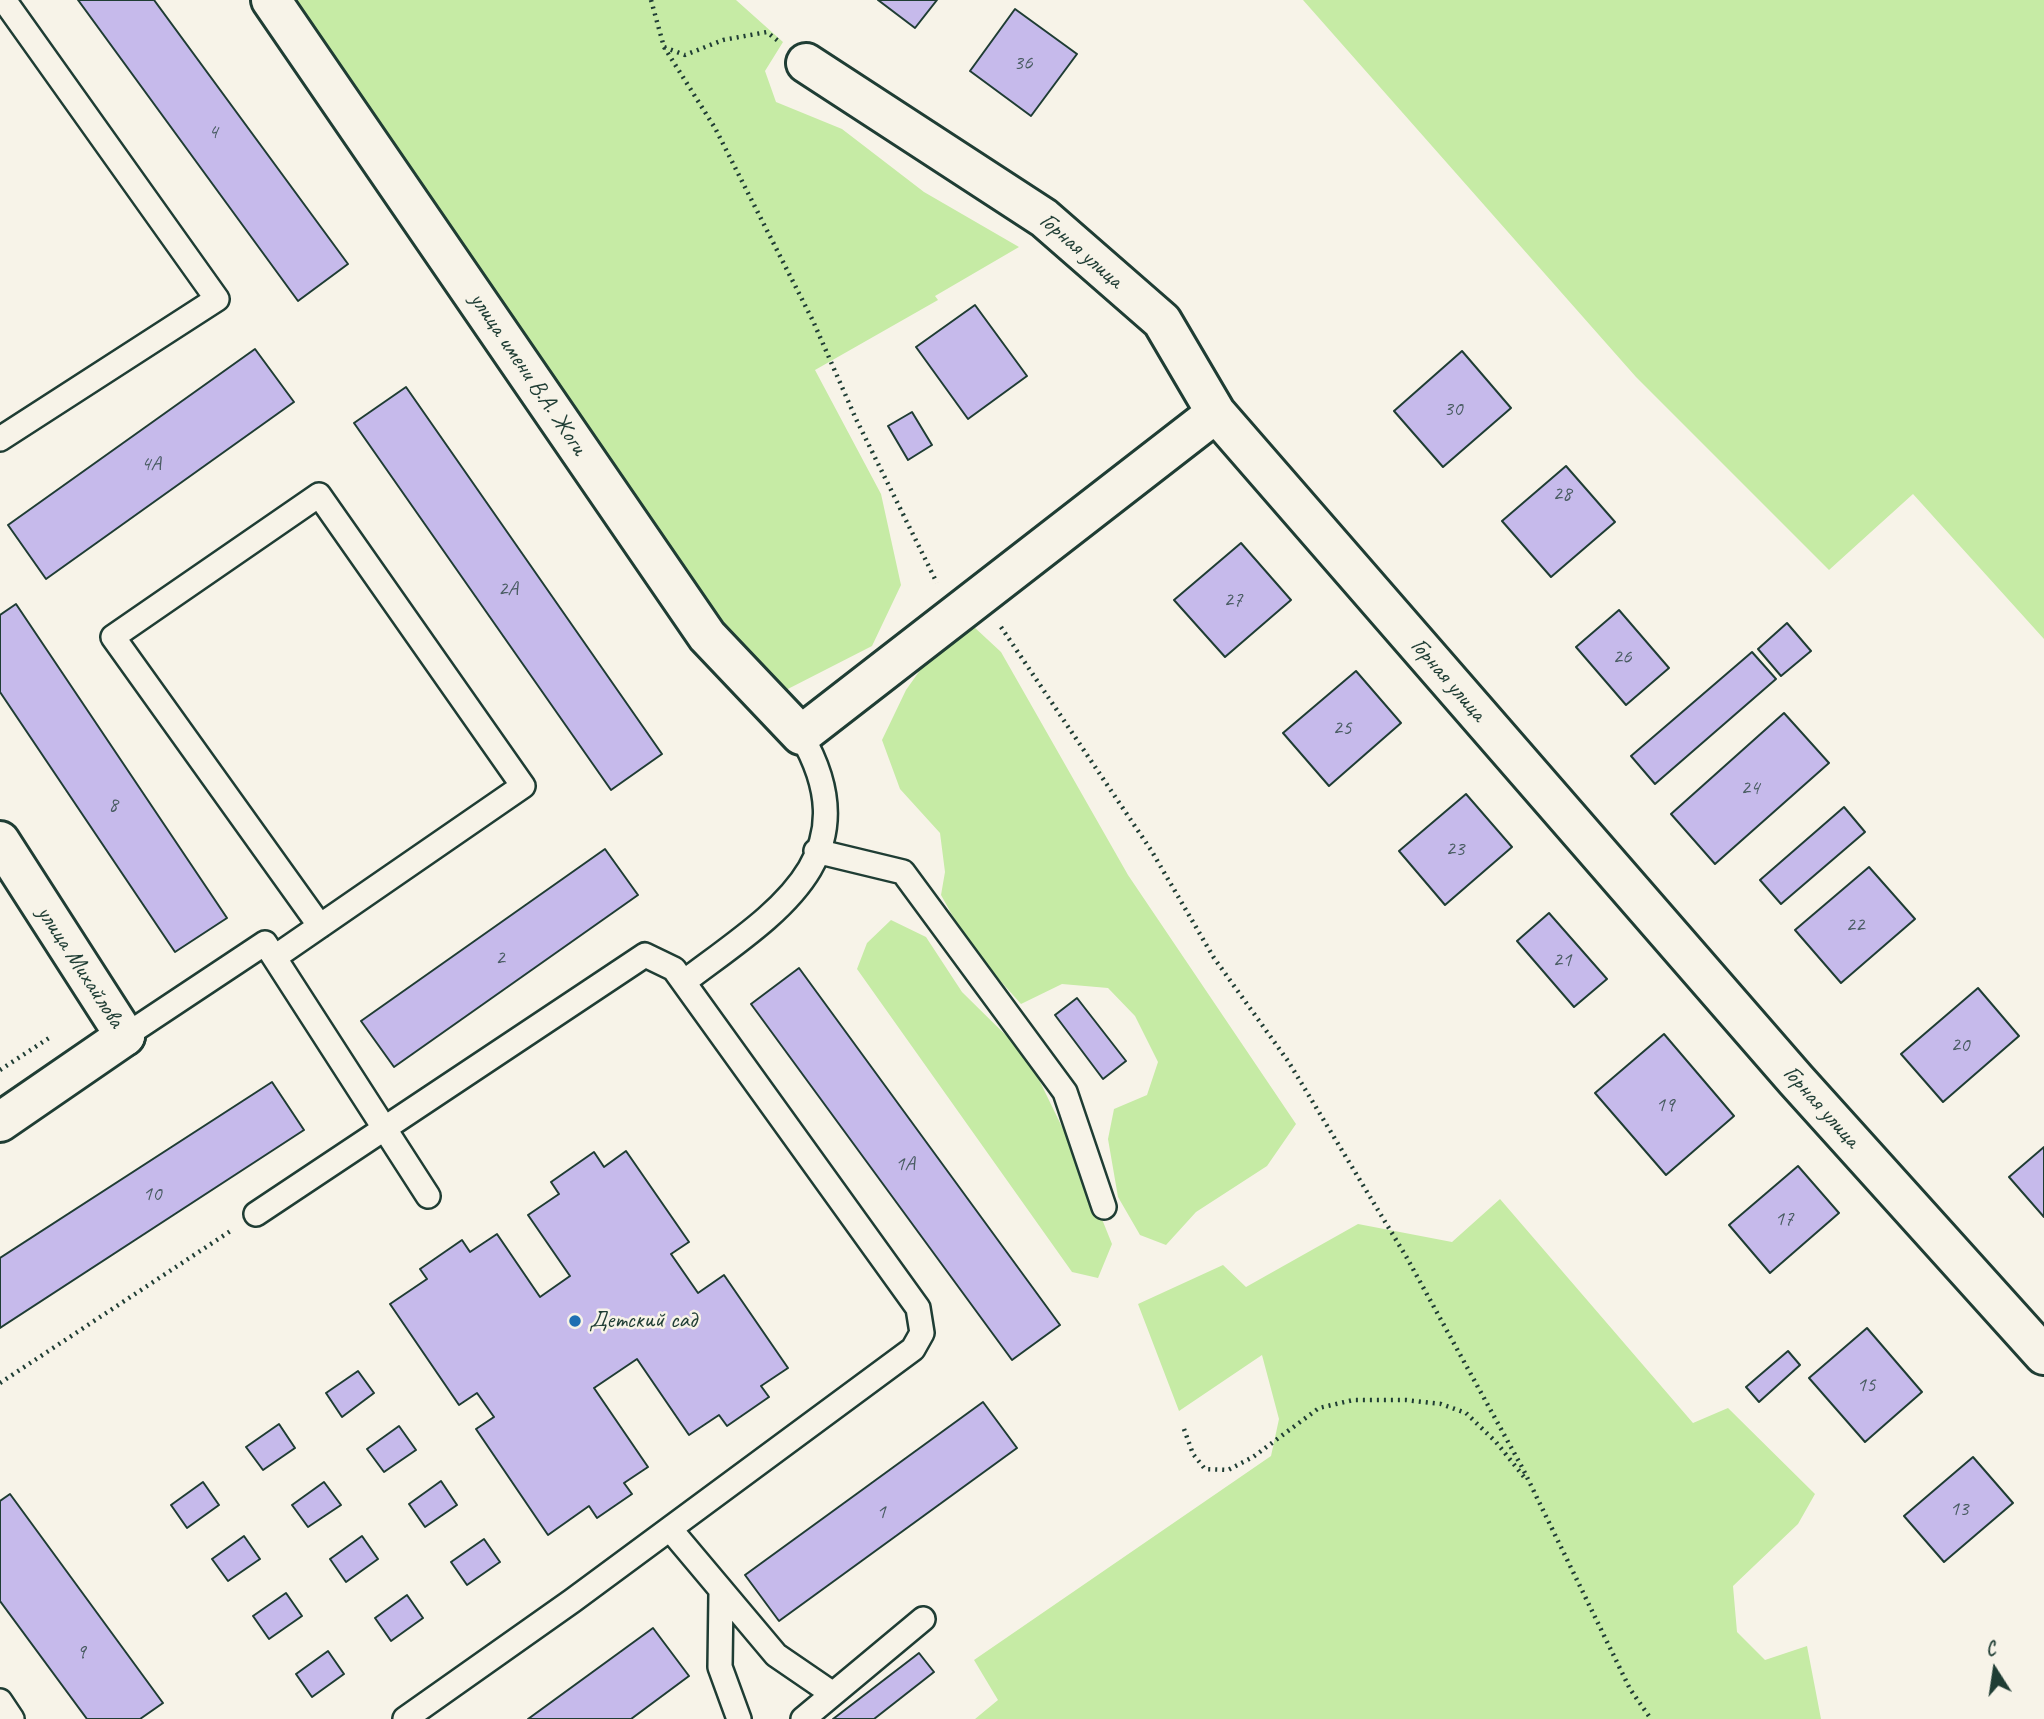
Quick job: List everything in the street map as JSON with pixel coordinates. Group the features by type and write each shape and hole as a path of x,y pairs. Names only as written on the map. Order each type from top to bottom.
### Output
{"street":[{"name":"улица имени В.А. Жоги","path":"271,0 707,636 801,735"},
{"name":"Горная улица","path":"806,63 1044,218 1162,321 1216,413 1787,1070 2044,1355"},
{"path":"801,735 1216,413"},
{"name":"улица Михайлова","path":"0,841 125,1036 0,1122"}],"lane":[{"path":"0,439 217,299 4,0"},
{"path":"275,957 320,926 523,786 319,495 113,637 320,926"},
{"path":"684,982 777,911 802,884 826,828 826,796 819,765 801,735"},
{"path":"816,851 903,872 1065,1092 1104,1207"},
{"path":"125,1036 265,943 428,1196"},
{"path":"256,1214 645,955 674,969 918,1308 922,1333 912,1349 670,1529 405,1719"},
{"path":"670,1529 721,1594 776,1656 833,1694"},
{"path":"721,1594 720,1667 739,1719"},
{"path":"803,1719 923,1619"},
{"path":"0,1701 12,1719"}],"path":[{"path":"651,0 664,47 715,128 813,321 966,605 1151,850 1214,958 1288,1061 1407,1258 1529,1483 1615,1658 1651,1719"},
{"path":"664,47 685,55 723,40 767,32 806,63"},
{"path":"0,1382 256,1214"},
{"path":"1184,1429 1193,1454 1205,1469 1228,1470 1253,1457 1319,1408 1353,1400 1441,1404 1466,1413 1496,1443 1529,1483"}],"green space":[{"path":"282,0 736,0 783,42 765,71 776,102 842,129 924,192 1019,247 935,296 938,300 815,370 881,494 901,585 872,646 780,693 738,652"},
{"path":"1303,0 2044,0 2044,639 1913,494 1829,570 1636,377"},
{"path":"973,626 1001,652 1128,875 1296,1124 1267,1166 1196,1212 1166,1245 1140,1235 1118,1197 1108,1139 1114,1109 1147,1095 1158,1062 1135,1016 1108,988 1062,984 1021,1004 970,947 941,895 945,872 940,833 900,789 882,740 906,690 940,642"},
{"path":"891,920 926,937 962,992 1028,1057 1079,1162 1112,1244 1098,1278 1072,1272 857,969 867,943"},
{"path":"1500,1199 1693,1423 1728,1408 1815,1494 1798,1524 1733,1586 1737,1632 1765,1660 1807,1646 1821,1719 975,1719 998,1700 974,1660 1271,1456 1279,1419 1262,1355 1179,1411 1138,1304 1223,1265 1246,1287 1358,1224 1452,1242"}],"building":[{"path":"78,0 154,0 348,264 298,301"},
{"path":"878,0 937,0 915,28"},
{"path":"1015,9 1077,54 1031,116 970,71"},
{"path":"975,305 1027,376 968,419 916,347"},
{"path":"255,349 294,402 46,579 8,525"},
{"path":"1462,351 1511,408 1443,467 1394,411"},
{"path":"406,387 662,754 611,790 354,423"},
{"path":"912,412 932,445 908,460 888,426"},
{"path":"1566,466 1615,522 1551,577 1502,521"},
{"path":"1241,543 1291,600 1225,657 1174,600"},
{"path":"16,604 227,918 175,952 0,692 0,615"},
{"path":"1619,610 1669,668 1626,705 1576,647"},
{"path":"1787,623 1811,651 1781,676 1758,649"},
{"path":"1752,652 1776,679 1655,784 1631,756"},
{"path":"1356,671 1401,723 1329,786 1283,733"},
{"path":"1784,713 1829,763 1715,864 1671,814"},
{"path":"1466,794 1512,847 1445,905 1399,851"},
{"path":"1844,807 1865,832 1781,904 1760,880"},
{"path":"605,849 638,895 394,1067 361,1021"},
{"path":"1869,867 1915,919 1841,983 1795,930"},
{"path":"1549,913 1607,979 1574,1007 1517,941"},
{"path":"799,968 1060,1325 1012,1360 751,1004"},
{"path":"1978,988 2019,1036 1943,1102 1901,1054"},
{"path":"1077,998 1126,1061 1103,1079 1055,1015"},
{"path":"1664,1034 1734,1116 1666,1175 1595,1093"},
{"path":"272,1082 304,1130 0,1328 0,1258"},
{"path":"2044,1147 2044,1217 2009,1177"},
{"path":"626,1151 689,1242 671,1254 698,1293 724,1275 788,1368 761,1386 769,1397 727,1426 719,1415 689,1435 637,1359 594,1388 648,1467 624,1483 632,1494 597,1518 589,1506 548,1535 476,1429 494,1417 477,1393 459,1405 390,1304 427,1279 420,1269 462,1240 470,1252 497,1234 540,1297 570,1276 528,1215 559,1194 551,1182 594,1152 604,1167"},
{"path":"1798,1166 1839,1213 1770,1273 1729,1225"},
{"path":"1867,1328 1922,1392 1865,1442 1809,1378"},
{"path":"1788,1351 1800,1365 1759,1402 1746,1387"},
{"path":"358,1371 374,1393 342,1417 326,1393"},
{"path":"983,1402 1017,1448 779,1621 745,1575"},
{"path":"279,1424 295,1448 263,1470 246,1447"},
{"path":"399,1426 416,1450 384,1472 367,1449"},
{"path":"1973,1457 2013,1503 1944,1562 1904,1516"},
{"path":"441,1481 457,1505 425,1527 409,1504"},
{"path":"203,1482 219,1505 187,1528 171,1505"},
{"path":"324,1482 341,1505 308,1527 292,1505"},
{"path":"10,1494 163,1703 140,1719 87,1719 0,1601 0,1501"},
{"path":"244,1536 260,1559 228,1581 212,1559"},
{"path":"362,1536 378,1559 346,1582 330,1559"},
{"path":"484,1539 500,1562 467,1585 451,1562"},
{"path":"286,1593 302,1616 269,1639 253,1616"},
{"path":"407,1595 423,1618 391,1641 375,1618"},
{"path":"653,1628 689,1676 631,1719 528,1719"},
{"path":"328,1651 344,1674 312,1697 296,1674"},
{"path":"919,1653 934,1672 874,1719 833,1719"}],"place":[{"name":"Детский сад","path":"575,1321"}]}
